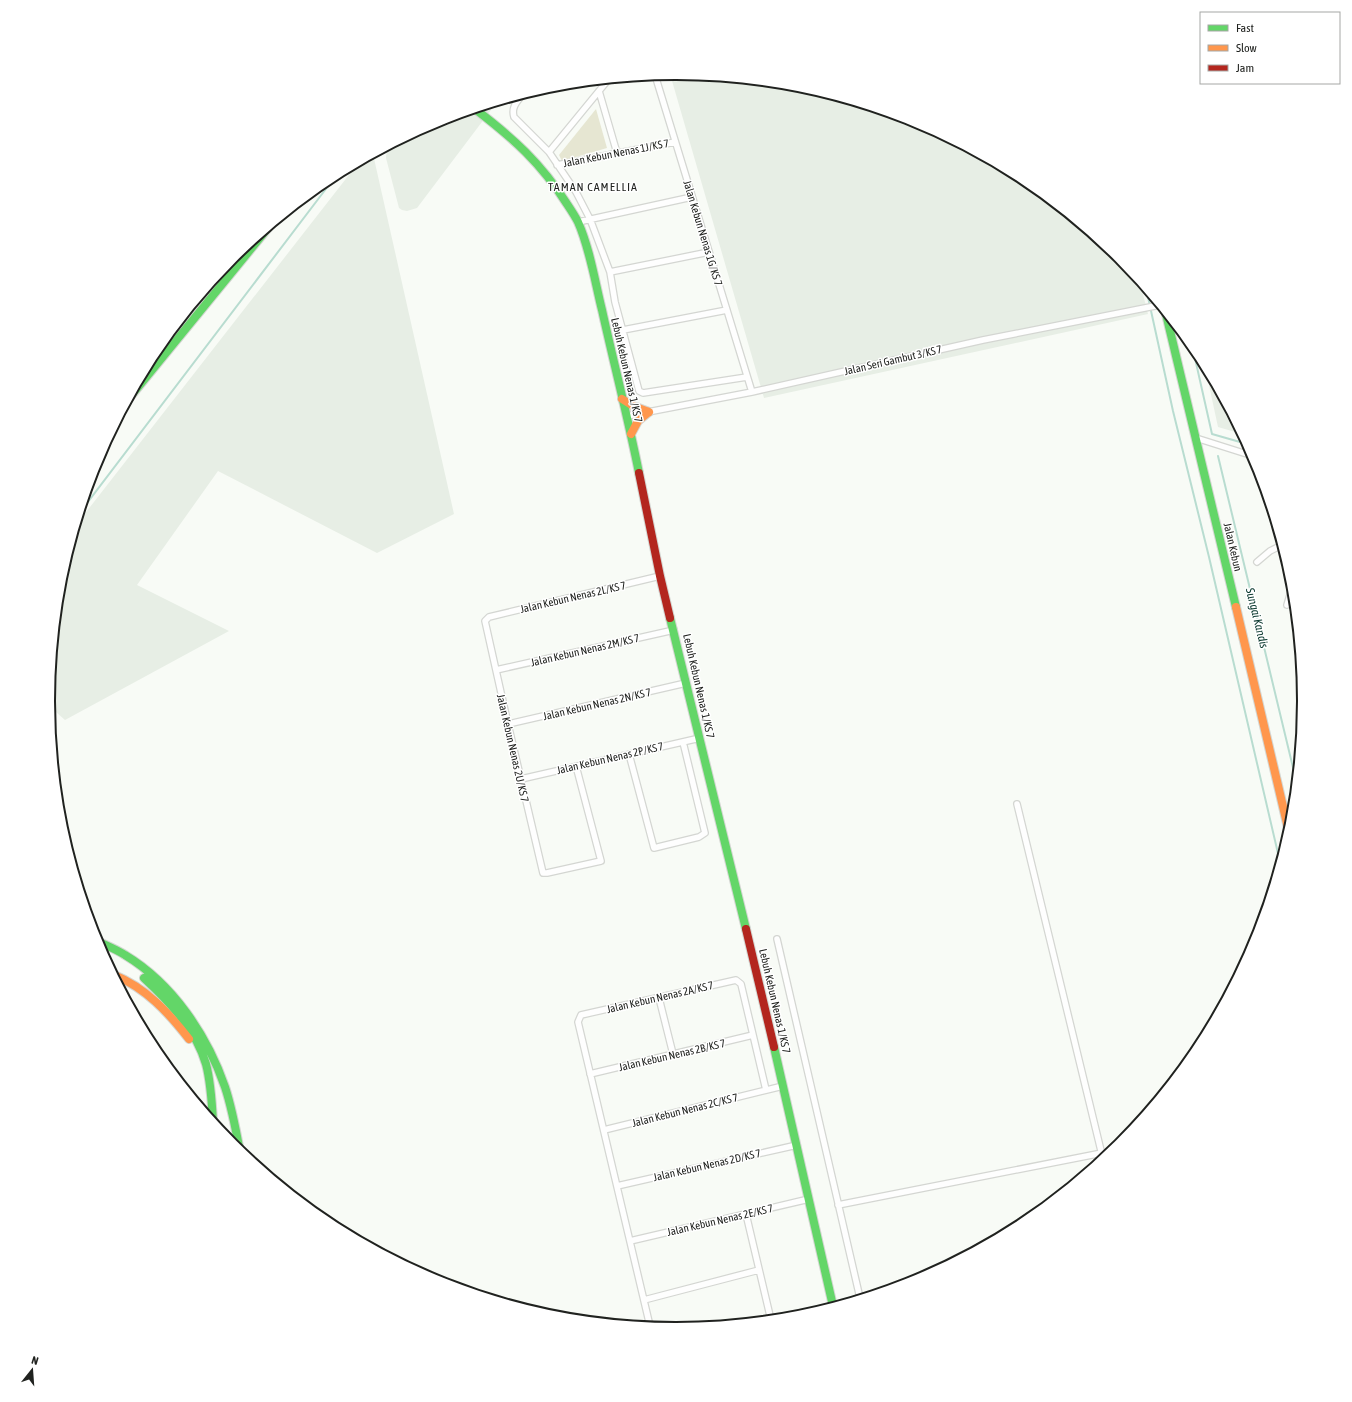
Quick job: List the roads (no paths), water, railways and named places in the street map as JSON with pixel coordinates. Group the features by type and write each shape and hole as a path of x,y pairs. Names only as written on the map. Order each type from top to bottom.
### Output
{"main road":[{"name":"Lebuh Kebun Nenas 1/KS 7","path":"479,112 510,136 542,168 562,196 578,222 594,274 631,434 660,576 797,1145 832,1302"},
{"path":"147,377 251,249"},
{"name":"Jalan Kebun","path":"1168,322 1286,818"},
{"path":"622,399 633,406 649,412"},
{"path":"631,434 638,421 649,412"},
{"path":"105,945 124,954 148,971 174,996 190,1016 207,1047 228,1094 239,1142"},
{"path":"120,977 133,983 154,999 204,1060"},
{"path":"144,978 171,1004 181,1016 196,1040 204,1060 209,1079 212,1113"}],"street":[{"name":"Jalan Kebun Nenas 1G/KS 7","path":"657,80 752,392"},
{"path":"549,152 605,84"},
{"path":"599,91 617,153"},
{"path":"518,100 512,111 514,117 549,152 576,192 590,219 610,272 615,302 639,391 643,393 747,376"},
{"name":"Jalan Kebun Nenas 1J/KS 7","path":"557,165 675,142"},
{"path":"578,222 692,197"},
{"path":"610,272 709,252"},
{"name":"Jalan Seri Gambut 3/KS 7","path":"627,416 752,392 942,349 1155,306"},
{"path":"623,330 727,310"},
{"path":"1196,438 1246,454"},
{"path":"1257,562 1266,554 1278,547"},
{"name":"Jalan Kebun Nenas 2L/KS 7","path":"486,618 660,576"},
{"path":"1287,605 1288,600"},
{"name":"Jalan Kebun Nenas 2U/KS 7","path":"486,618 485,621 508,724 543,873 601,861 576,766"},
{"name":"Jalan Kebun Nenas 2M/KS 7","path":"496,670 674,630"},
{"name":"Jalan Kebun Nenas 2N/KS 7","path":"508,724 686,683"},
{"name":"Jalan Kebun Nenas 2P/KS 7","path":"521,779 700,738"},
{"path":"629,754 654,848 699,837 703,835 705,831 683,742"},
{"path":"1017,804 1102,1152"},
{"path":"777,939 859,1294"},
{"name":"Jalan Kebun Nenas 2A/KS 7","path":"590,1074 578,1022 580,1015 736,980 741,984 753,1035"},
{"path":"659,998 673,1054"},
{"path":"753,1035 766,1090"},
{"name":"Jalan Kebun Nenas 2B/KS 7","path":"590,1074 753,1035"},
{"path":"590,1074 649,1321"},
{"name":"Jalan Kebun Nenas 2C/KS 7","path":"604,1130 783,1086"},
{"name":"Jalan Kebun Nenas 2D/KS 7","path":"617,1186 797,1145"},
{"path":"838,1205 1097,1157"},
{"name":"Jalan Kebun Nenas 2E/KS 7","path":"630,1241 809,1199"},
{"path":"746,1214 770,1315"},
{"path":"644,1300 759,1270"}],"waterway":[{"path":"88,502 326,188"},
{"path":"1148,298 1173,411 1209,557 1278,853"},
{"name":"Sungai Kandis","path":"1196,362 1212,434 1240,442"},
{"name":"Sungai Kandis","path":"1218,456 1293,769"}],"district":[{"name":"TAMAN CAMELLIA","path":"593,187"}]}
